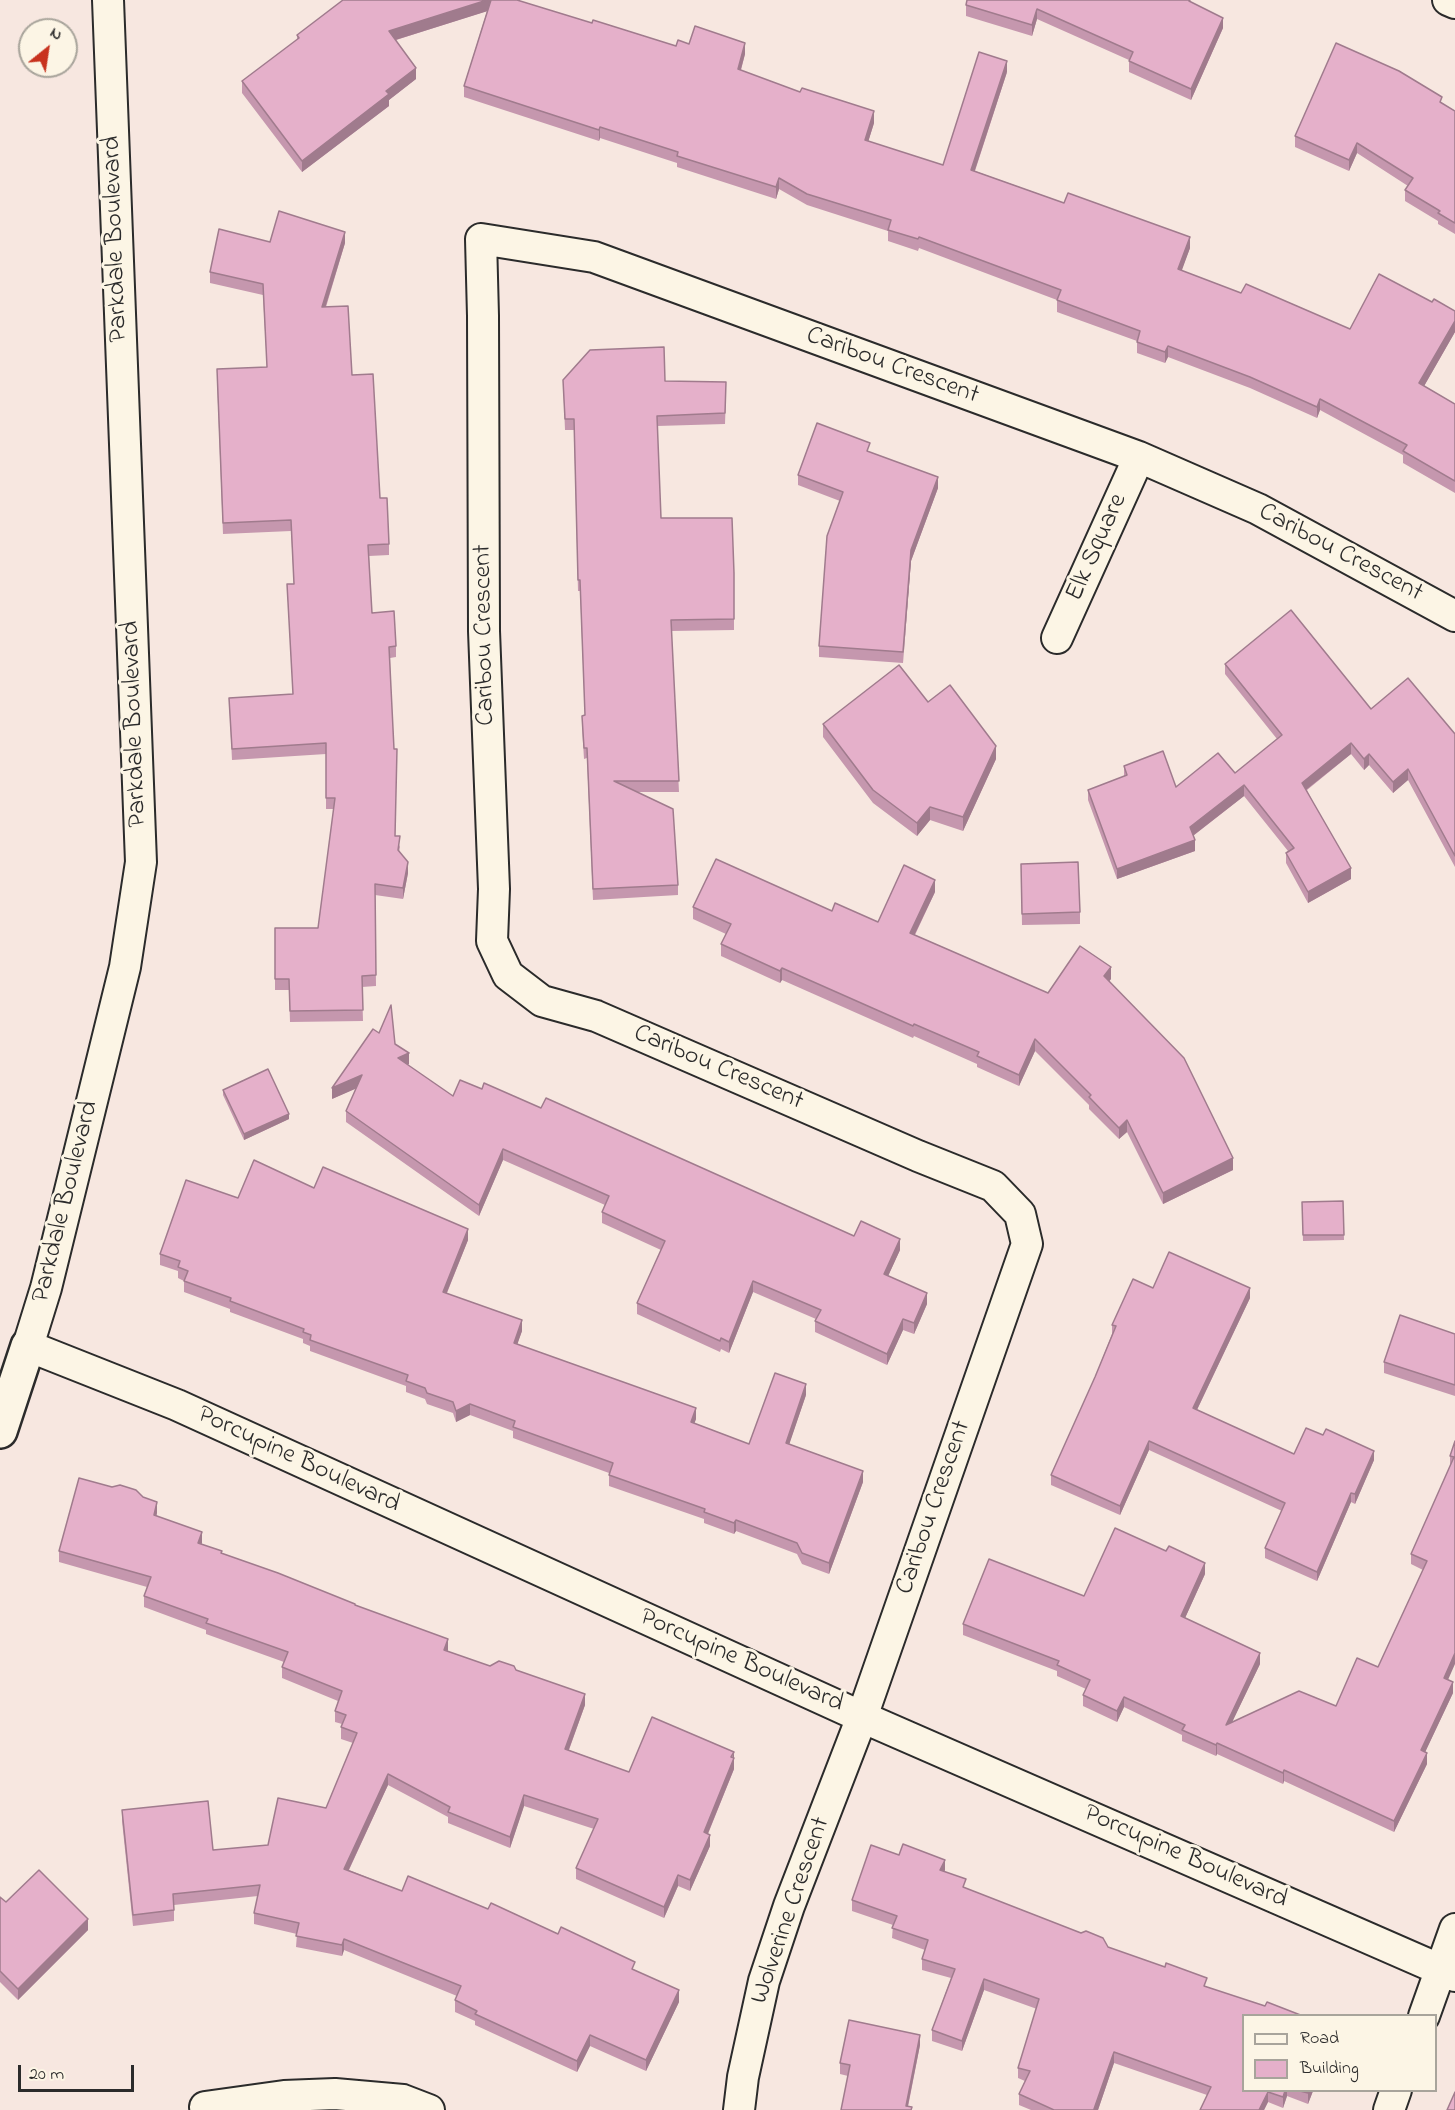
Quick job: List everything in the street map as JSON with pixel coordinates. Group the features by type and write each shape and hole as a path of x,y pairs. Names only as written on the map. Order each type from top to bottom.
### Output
{"street":[{"name":"Parkdale Boulevard","path":"0,1431 46,1288 125,967 141,862 108,0"},
{"path":"1448,0 1455,3"},
{"name":"Caribou Crescent","path":"862,1717 1027,1244 1020,1214 993,1186 918,1156 596,1016 542,1001 508,975 492,941 494,889 484,631 481,239 594,257 1139,457 1258,509 1455,616"},
{"name":"Elk Square","path":"1057,638 1139,457"},
{"name":"Porcupine Boulevard","path":"28,1346 177,1405 862,1717 1447,1973"},
{"name":"Wolverine Crescent","path":"739,2110 743,2077 764,1981 789,1906 862,1717"},
{"path":"1425,2014 1447,1973 1455,1929"},
{"path":"1389,2110 1396,2092"},
{"path":"206,2107 284,2096 335,2094 404,2100 429,2110"}],"building":[{"path":"343,0 487,0 389,31 416,68 386,91 389,94 302,161 242,81 299,38 297,35"},
{"path":"491,0 517,0 592,23 593,20 676,46 678,40 689,44 695,26 745,43 738,69 800,92 802,88 874,111 865,140 943,165 979,52 1007,61 971,170 1064,203 1068,193 1190,237 1178,269 1241,293 1246,284 1350,329 1379,274 1432,302 1434,299 1455,311 1455,321 1419,383 1455,404 1455,481 1403,451 1407,445 1320,399 1317,407 1250,377 1168,346 1165,352 1137,342 1140,331 1057,300 1061,290 919,237 918,239 888,230 891,220 807,194 779,178 776,187 677,156 678,152 600,127 599,130 464,86"},
{"path":"967,0 1190,0 1223,18 1191,89 1129,61 1133,52 1037,9 1032,25 966,5"},
{"path":"1336,43 1399,71 1442,97 1440,102 1455,111 1455,223 1405,190 1413,178 1357,143 1349,160 1295,136"},
{"path":"279,211 345,232 322,307 348,306 352,375 373,374 380,498 387,498 389,544 368,545 372,613 394,611 396,646 389,647 394,749 397,749 395,836 400,836 398,850 408,862 403,888 375,884 376,975 362,976 363,1010 290,1011 289,979 275,979 275,928 318,928 335,798 326,798 326,743 232,749 229,698 293,694 287,584 294,584 291,520 223,523 217,369 267,367 263,284 210,272 219,229 270,242"},
{"path":"664,347 665,381 726,382 725,413 657,416 661,518 732,518 734,619 671,620 679,781 614,781 673,809 678,885 593,889 587,748 584,748 582,716 585,715 580,580 578,580 574,419 565,419 563,380 590,350"},
{"path":"817,423 870,443 867,451 938,477 911,550 903,652 819,646 827,536 843,492 798,475"},
{"path":"1291,610 1371,709 1408,678 1455,734 1455,856 1408,769 1393,782 1369,754 1364,759 1351,743 1302,783 1351,868 1308,892 1286,853 1294,848 1244,785 1190,827 1195,840 1117,869 1088,790 1127,775 1124,766 1163,751 1176,787 1218,753 1235,773 1282,735 1225,664"},
{"path":"899,665 928,702 950,685 996,746 963,817 930,807 917,823 873,790 823,724"},
{"path":"716,859 832,911 835,903 878,922 904,865 935,880 910,933 1048,993 1080,946 1111,967 1104,976 1184,1058 1233,1158 1163,1193 1127,1120 1119,1128 1089,1097 1091,1095 1035,1039 1019,1075 977,1056 979,1052 914,1024 913,1026 782,968 780,971 721,944 731,924 693,907"},
{"path":"1078,862 1080,912 1022,914 1021,864"},
{"path":"391,1005 395,1044 409,1053 398,1058 453,1096 460,1080 482,1089 484,1083 541,1108 546,1098 854,1236 861,1221 900,1239 884,1274 927,1293 914,1323 903,1319 887,1354 815,1321 821,1310 753,1281 729,1342 721,1338 720,1341 637,1303 665,1241 602,1212 609,1196 503,1149 479,1205 346,1111 362,1075 332,1088 373,1029 379,1033"},
{"path":"268,1069 289,1114 244,1134 223,1090"},
{"path":"254,1160 314,1188 323,1167 468,1229 443,1292 522,1320 514,1343 696,1408 691,1422 749,1444 775,1373 806,1384 786,1443 863,1471 829,1563 802,1553 797,1543 736,1520 734,1523 704,1512 705,1509 609,1475 613,1463 513,1427 515,1421 470,1404 456,1411 453,1402 427,1393 425,1388 406,1381 408,1375 310,1340 311,1335 303,1332 304,1329 184,1281 188,1271 178,1267 180,1261 160,1254 186,1180 238,1198"},
{"path":"1343,1201 1344,1235 1303,1235 1302,1202"},
{"path":"1169,1252 1250,1288 1193,1408 1294,1454 1306,1428 1323,1435 1326,1429 1374,1451 1355,1494 1351,1493 1317,1572 1265,1548 1285,1503 1149,1441 1120,1506 1051,1475 1095,1377 1116,1326 1112,1325 1133,1279 1153,1288"},
{"path":"1400,1315 1455,1334 1455,1385 1384,1362"},
{"path":"1455,1441 1455,1653 1444,1678 1453,1682 1421,1750 1427,1753 1394,1821 1284,1770 1283,1773 1182,1730 1185,1725 1124,1697 1117,1711 1083,1695 1090,1680 1057,1665 1059,1661 963,1624 989,1559 1084,1596 1115,1528 1166,1551 1169,1546 1205,1563 1181,1616 1260,1653 1226,1725 1299,1691 1336,1706 1357,1658 1378,1667 1427,1561 1411,1554 1454,1457 1450,1456"},
{"path":"79,1478 112,1487 120,1485 136,1490 143,1497 157,1502 154,1515 202,1532 198,1543 448,1639 444,1650 490,1666 499,1661 514,1666 516,1670 585,1694 565,1749 629,1772 652,1717 734,1752 731,1757 734,1758 704,1832 710,1835 690,1880 678,1875 664,1907 576,1868 598,1819 524,1795 510,1837 448,1812 450,1807 388,1774 344,1869 402,1891 408,1876 488,1909 491,1903 558,1934 561,1927 635,1962 632,1969 679,1990 646,2060 590,2035 577,2061 475,2014 477,2011 455,2000 461,1986 344,1939 342,1945 296,1936 299,1923 254,1913 260,1885 173,1894 174,1910 133,1915 122,1810 208,1801 213,1850 268,1845 278,1798 326,1808 357,1733 341,1727 346,1715 335,1711 342,1691 282,1667 288,1652 206,1623 208,1619 144,1596 151,1577 59,1551"},
{"path":"903,1844 945,1860 940,1870 966,1879 963,1887 1081,1933 1086,1931 1103,1938 1108,1947 1165,1967 1166,1963 1207,1978 1204,1986 1265,2006 1267,2002 1298,2014 1242,2014 1242,2092 1268,2092 1259,2110 1200,2110 1211,2087 1114,2052 1094,2109 1097,2110 1054,2110 1019,2094 1030,2071 1018,2068 1039,1999 984,1979 962,2041 932,2030 955,1969 922,1959 928,1940 892,1928 897,1916 852,1900 871,1845 899,1855"},
{"path":"39,1870 88,1919 18,1989 0,1971 0,1897 6,1902"},
{"path":"849,2020 920,2035 906,2106 912,2107 911,2110 841,2110 850,2065 840,2063"},
{"path":"1268,2092 1285,2092 1283,2097"},
{"path":"1455,2092 1455,2110 1447,2110"}]}
